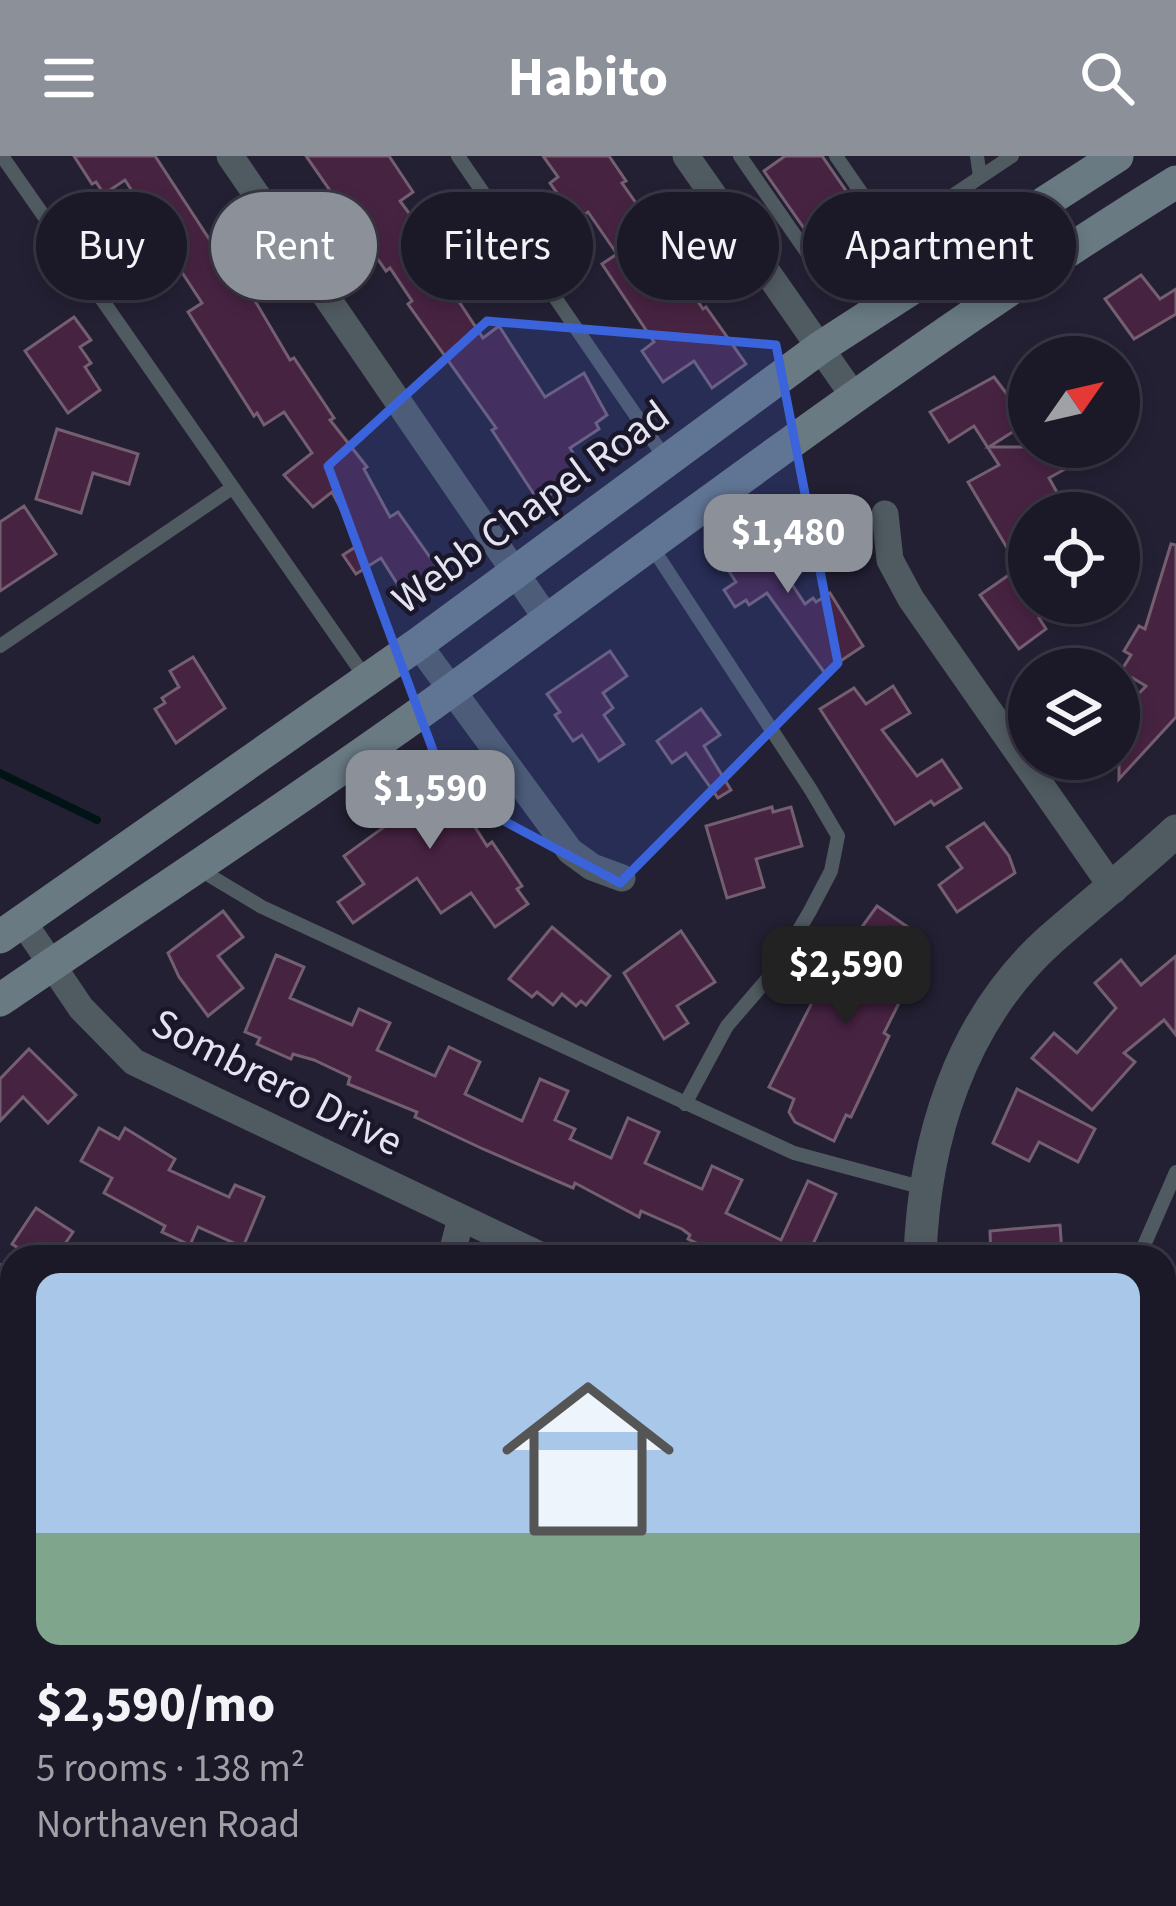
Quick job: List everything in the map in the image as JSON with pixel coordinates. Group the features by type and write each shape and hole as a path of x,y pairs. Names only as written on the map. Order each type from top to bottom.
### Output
{"main road":[{"name":"Webb Chapel Road","path":"1062,192 1117,156"},
{"path":"0,1000 451,690 853,395 1176,182"},
{"name":"Webb Chapel Road","path":"11,930 368,680 821,347 894,300"}],"street":[{"path":"230,156 547,619"},
{"path":"686,156 853,395"},
{"path":"885,514 890,560 911,599 1114,890"},
{"path":"418,644 571,851 592,867 622,878"},
{"path":"921,1245 924,1188 943,1108 971,1043 998,997 1048,942 1114,890 1176,831"},
{"name":"Sombrero Drive","path":"11,930 51,965 102,1033 134,1062 518,1245"},
{"path":"454,1245 461,1218"}],"lane":[{"path":"2,156 368,680"},
{"path":"458,156 668,462"},
{"path":"740,156 803,247"},
{"path":"836,156 861,192"},
{"path":"977,156 980,177"},
{"path":"957,192 1012,156"},
{"path":"0,646 232,488"},
{"path":"651,544 838,836 831,871 810,911 776,969 727,1026 685,1104"},
{"path":"197,868 262,907 794,1153 924,1188"},
{"path":"1144,1245 1176,1172"}],"highlighted area":[{"path":"487,321 776,345 838,663 620,883 448,791 328,466"}],"building":[{"path":"74,156 155,156 178,192 133,192 125,180 107,192 96,182 92,184"},
{"path":"306,156 389,156 413,192 401,192 401,284 377,258 377,192 331,192"},
{"path":"543,156 609,156 628,192 617,192 617,254 593,219 593,192 556,192 550,183 558,177"},
{"path":"785,156 822,156 847,192 803,192 803,227 764,171"},
{"path":"187,205 211,242 211,300 255,300 290,360 294,358 334,418 330,420 367,467 390,517 398,512 439,570 403,593 381,558 356,574 343,555 360,544 332,492 313,507 284,475 312,453 284,412 264,425 257,413 254,416 188,312 202,303 187,280"},
{"path":"617,254 617,286 602,264"},
{"path":"1141,275 1160,299 1176,289 1176,314 1132,336 1105,299"},
{"path":"458,300 483,338 499,326 545,397 584,373 607,415 596,423 599,429 570,448 585,472 539,502 492,430 496,428 408,304"},
{"path":"626,300 697,300 746,364 712,388 694,361 663,382 642,351 654,342"},
{"path":"74,317 91,340 80,347 91,363 85,367 100,390 68,413 25,351"},
{"path":"994,377 1008,396 1008,435 989,447 1008,447 1008,468 1067,468 1049,478 1057,492 1008,492 1008,549 968,482 999,465 974,426 949,442 930,412"},
{"path":"57,429 138,454 129,484 93,473 81,513 36,499"},
{"path":"24,506 56,554 0,591 0,522"},
{"path":"777,516 793,540 772,554 805,604 830,593 863,646 824,672 767,593 749,605 746,600 735,607 724,590 736,582 719,556"},
{"path":"1171,544 1176,545 1176,717 1140,756 1140,692 1146,686 1140,682 1140,648 1126,648 1139,626 1145,629"},
{"path":"1008,576 1008,624 1043,624 1046,629 1018,648 980,595"},
{"path":"610,651 627,676 603,693 613,708 604,715 624,744 599,761 582,735 573,741 547,694"},
{"path":"193,657 225,708 176,743 155,709 179,687 170,671"},
{"path":"893,686 910,713 882,730 917,776 942,760 961,788 895,824 820,709 854,688 866,704"},
{"path":"701,709 720,735 704,746 731,790 718,798 686,753 672,763 657,741"},
{"path":"424,759 438,778 442,775 487,846 492,842 522,886 517,889 528,904 495,927 471,893 441,913 417,878 353,923 338,902 364,884 344,856 391,822 371,795"},
{"path":"772,807 773,812 791,807 802,846 756,859 764,887 727,898 706,826"},
{"path":"984,823 1009,856 1015,873 957,912 939,885 962,868 947,847"},
{"path":"877,906 912,930 895,956 919,973 884,1033 889,1036 851,1117 846,1115 834,1141 795,1122 789,1112 794,1099 769,1087 823,981"},
{"path":"223,911 243,937 218,956 243,988 208,1016 168,953"},
{"path":"552,927 610,976 586,1005 581,1001 576,1006 562,994 553,1005 537,992 532,997 509,979"},
{"path":"681,931 715,982 677,1006 688,1023 664,1039 624,973"},
{"path":"276,955 304,967 290,998 352,1025 359,1009 390,1023 377,1050 435,1076 449,1047 480,1062 465,1094 522,1121 540,1079 568,1091 555,1120 575,1129 570,1139 611,1158 628,1118 659,1132 645,1163 702,1189 712,1166 742,1180 726,1213 781,1240 808,1181 836,1194 813,1245 701,1245 688,1239 690,1235 682,1229 641,1211 639,1217 575,1183 573,1188 483,1149 415,1117 417,1112 348,1084 350,1077 314,1060 293,1054 291,1059 257,1044 260,1038 245,1032"},
{"path":"1176,956 1176,1035 1164,1020 1124,1053 1135,1062 1092,1110 1032,1058 1054,1033 1077,1053 1116,1008 1095,983 1121,960 1141,985"},
{"path":"29,1049 76,1095 48,1123 23,1097 0,1121 0,1079"},
{"path":"1017,1089 1095,1129 1078,1162 1039,1142 1029,1161 993,1143"},
{"path":"99,1128 119,1139 125,1128 175,1159 169,1170 229,1197 235,1185 264,1197 244,1245 198,1227 190,1245 104,1193 112,1178 81,1161"},
{"path":"36,1208 73,1232 64,1245 12,1244"},
{"path":"1060,1225 1061,1245 991,1245 990,1231"}],"waterway":[{"path":"0,773 97,820"}]}
